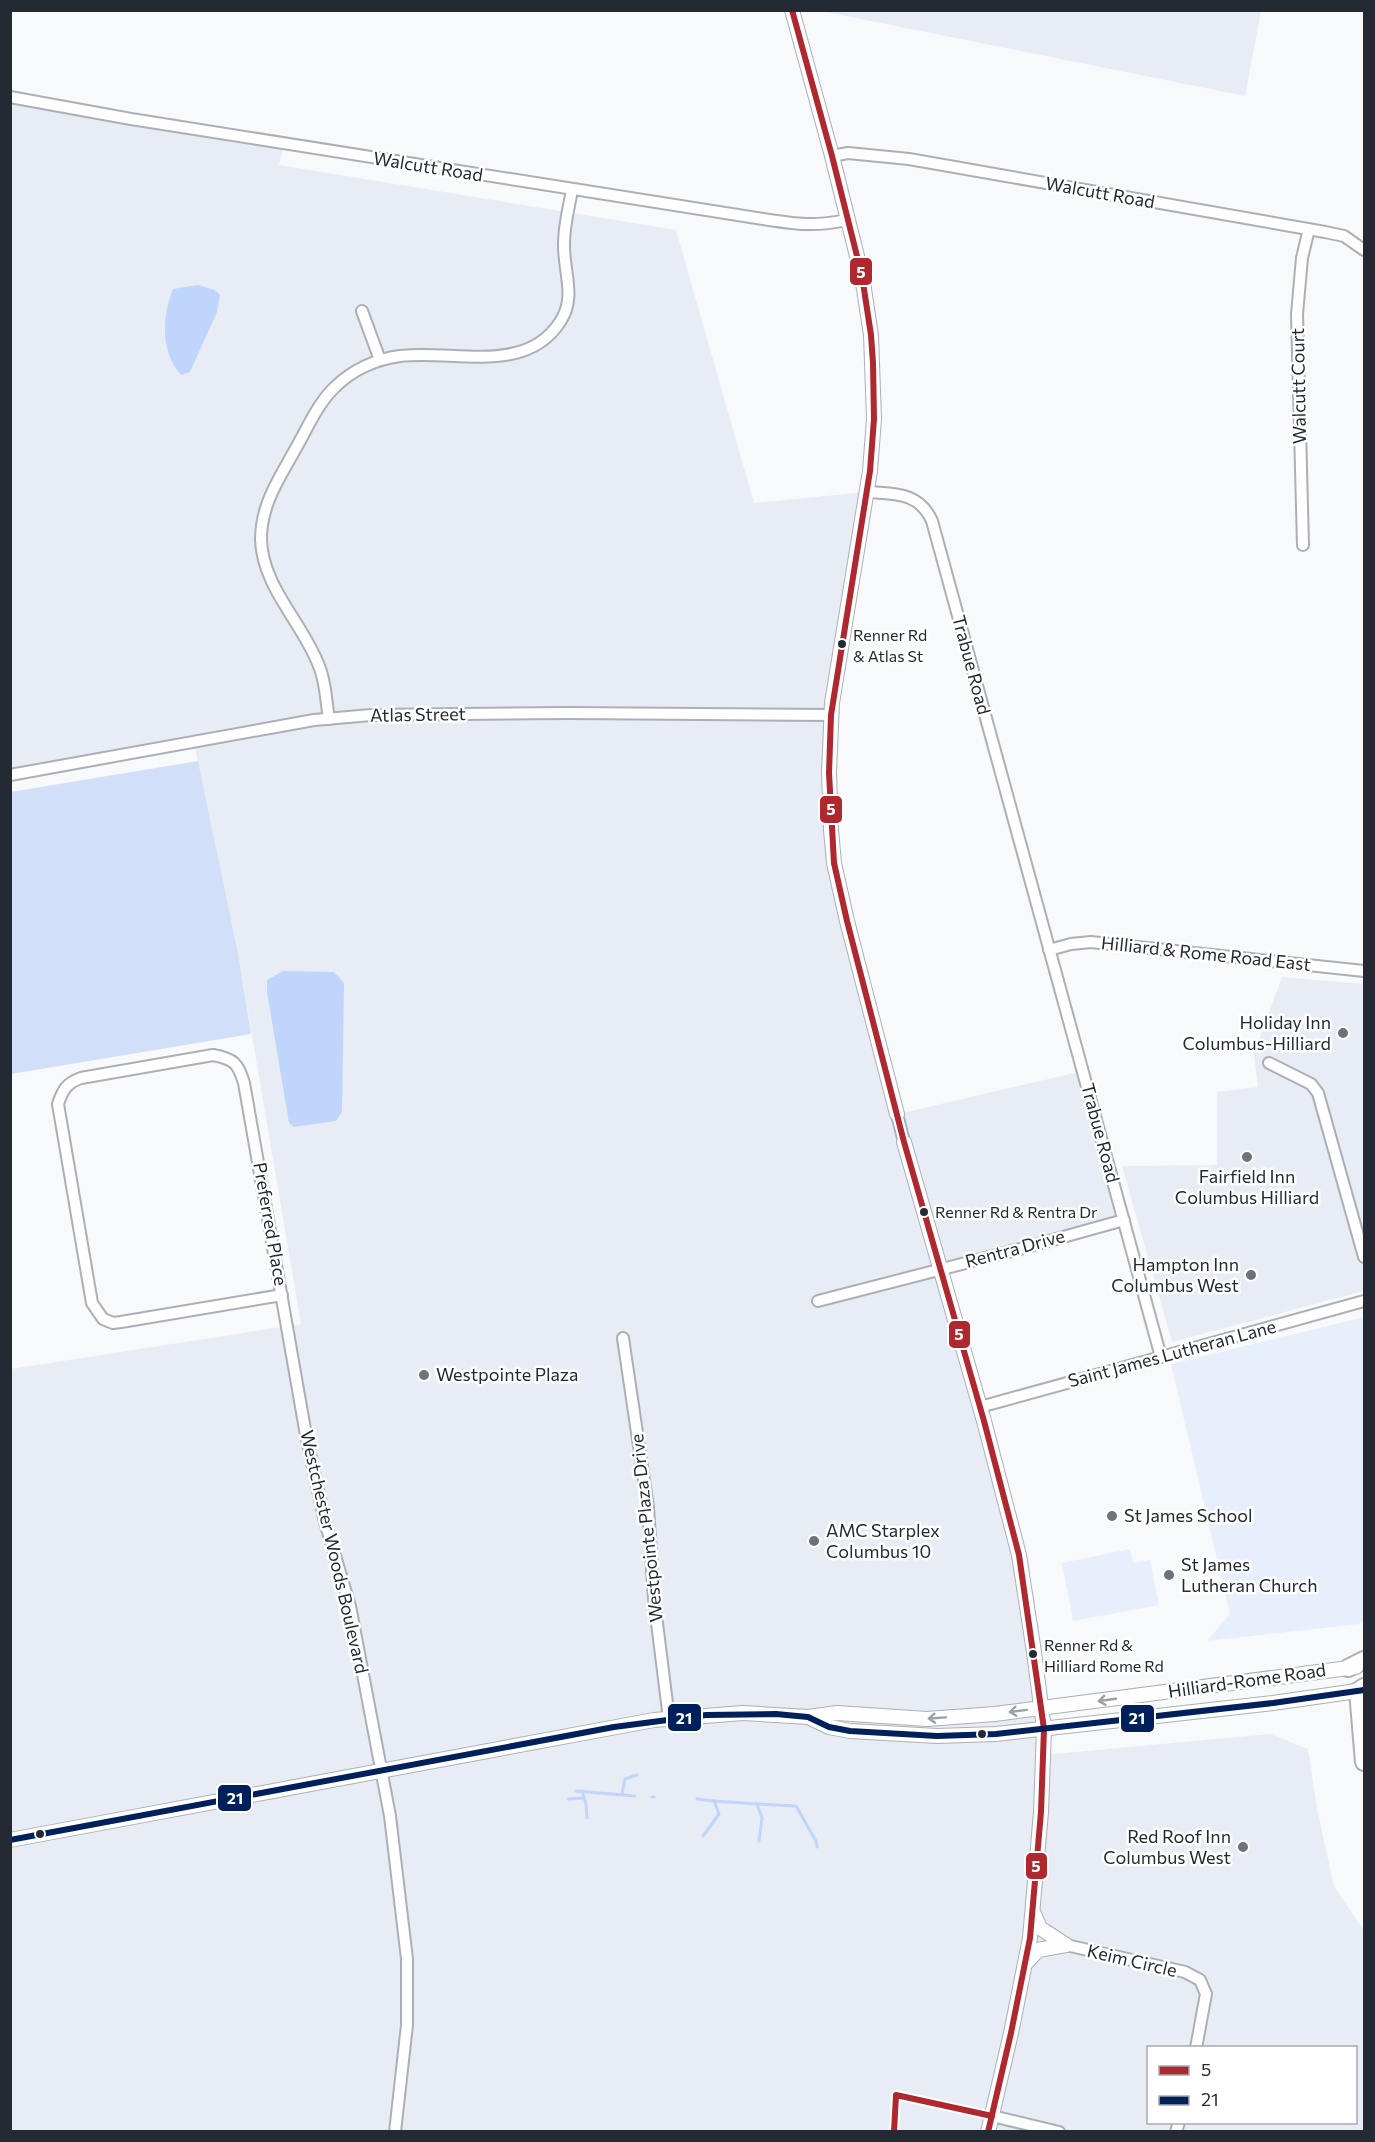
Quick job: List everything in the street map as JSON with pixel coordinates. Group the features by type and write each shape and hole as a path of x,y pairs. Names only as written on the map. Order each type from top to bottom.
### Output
{"highway":[{"path":"1356,1667 1365,1660"},
{"path":"1362,1689 1365,1762"}],"main road":[{"path":"792,10 832,156 861,276 871,335 874,419 867,492 831,715 829,773 834,863 846,921 897,1114"},
{"path":"904,1142 980,1407 1019,1555 1044,1729 1034,1912 1027,1962 988,2132"},
{"name":"Hilliard-Rome Road","path":"10,1840 614,1727 669,1719 743,1713 808,1717 837,1713 927,1719 1041,1708 1356,1667"},
{"name":"Hilliard-Rome Road","path":"808,1717 829,1727 876,1733 937,1736 996,1734 1273,1703 1362,1689"},
{"path":"1034,1912 1040,1928 1066,1945"},
{"path":"1027,1962 1038,1950 1066,1945"}],"street":[{"name":"Walcutt Road","path":"10,97 141,121 808,226 847,220"},
{"name":"Walcutt Road","path":"832,156 848,153 909,159 1309,229 1344,236 1365,250"},
{"path":"328,719 319,664 274,584 265,563 261,540 263,518 269,495 319,407 340,383 363,367 380,360 403,356 510,354 531,349 548,337 562,320 568,307 569,290 564,243 572,189"},
{"name":"Walcutt Court","path":"1302,545 1298,314 1302,258 1309,229"},
{"path":"362,312 380,360"},
{"name":"Trabue Road","path":"867,492 910,498 927,511 932,521 1161,1357"},
{"name":"Atlas Street","path":"10,775 314,720 371,715 831,715"},
{"name":"Hilliard & Rome Road East","path":"1049,951 1071,944 1091,942 1365,971"},
{"name":"Preferred Place","path":"213,1055 229,1059 239,1068 244,1083 282,1295 121,1322 113,1323 103,1319 93,1303 75,1207 58,1104 62,1089 70,1082 81,1078 196,1057 213,1055"},
{"path":"1269,1063 1311,1084 1318,1093 1365,1257"},
{"path":"897,1114 904,1142"},
{"name":"Rentra Drive","path":"941,1268 1124,1220"},
{"path":"818,1301 941,1268"},
{"name":"Westchester Woods Boulevard","path":"282,1295 320,1502 350,1606 394,1847 407,1959 406,2025 395,2132"},
{"name":"Saint James Lutheran Lane","path":"980,1407 1365,1301"},
{"name":"Westpointe Plaza Drive","path":"623,1338 648,1507 654,1599 669,1719"},
{"name":"Keim Circle","path":"1066,1945 1185,1972 1200,1980 1206,1994 1196,2046"},
{"path":"992,2116 1059,2132"}],"shaded area":[{"path":"821,11 1261,11 1245,96"},
{"path":"11,97 284,144 279,165 676,230 754,503 867,492 832,703 831,830 898,1114 1083,1071 1124,1220 941,1269 1010,1519 1044,1755 1270,1734 1308,1749 1317,1809 1334,1886 1364,1931 1364,2131 11,2131 11,1369 301,1324 238,953 194,743 11,775"},
{"path":"198,285 215,290 220,295 217,312 190,372 181,375 169,356 166,345 165,322 169,300 173,289"},
{"path":"198,761 238,953 251,1034 11,1074 11,792"},
{"path":"283,971 334,972 344,983 342,1112 336,1121 294,1127 289,1123 267,992 267,980"},
{"path":"1282,977 1364,984 1364,1291 1172,1342 1122,1166 1217,1165 1217,1092 1258,1087 1254,1053"},
{"path":"1364,1317 1364,1621 1359,1624 1207,1641 1230,1614 1171,1364"},
{"path":"1130,1549 1133,1563 1150,1560 1159,1605 1073,1621 1062,1563"}],"waterway":[{"path":"622,1794 625,1779 637,1775"},
{"path":"576,1791 635,1796"},
{"path":"582,1791 587,1818"},
{"path":"568,1799 584,1798"},
{"path":"697,1799 714,1801 719,1814 703,1836"},
{"path":"714,1801 757,1804 762,1818 759,1841"},
{"path":"757,1804 796,1806 816,1841 817,1847"}],"transit line":[{"name":"5","path":"792,10 862,276 873,363 874,419 870,471 831,715 829,773 834,863 904,1142 984,1421 1019,1555 1044,1729 1041,1812 1030,1938 988,2132"},
{"name":"21","path":"10,1840 614,1727 706,1715 776,1714 808,1717 829,1727 850,1731 937,1736 996,1734 1273,1703 1364,1690"},
{"name":"5","path":"894,2132 896,2095 992,2116"}],"place":[{"name":"Renner Rd & Atlas St","path":"842,644"},
{"name":"Holiday Inn Columbus-Hilliard","path":"1343,1033"},
{"name":"Fairfield Inn Columbus Hilliard","path":"1247,1157"},
{"name":"Renner Rd & Rentra Dr","path":"924,1212"},
{"name":"Hampton Inn Columbus West","path":"1251,1275"},
{"name":"Westpointe Plaza","path":"424,1375"},
{"name":"St James School","path":"1112,1516"},
{"name":"AMC Starplex Columbus 10","path":"814,1541"},
{"name":"St James Lutheran Church","path":"1169,1575"},
{"name":"Renner Rd & Hilliard Rome Rd","path":"1033,1654"},
{"name":"Red Roof Inn Columbus West","path":"1243,1847"}]}
